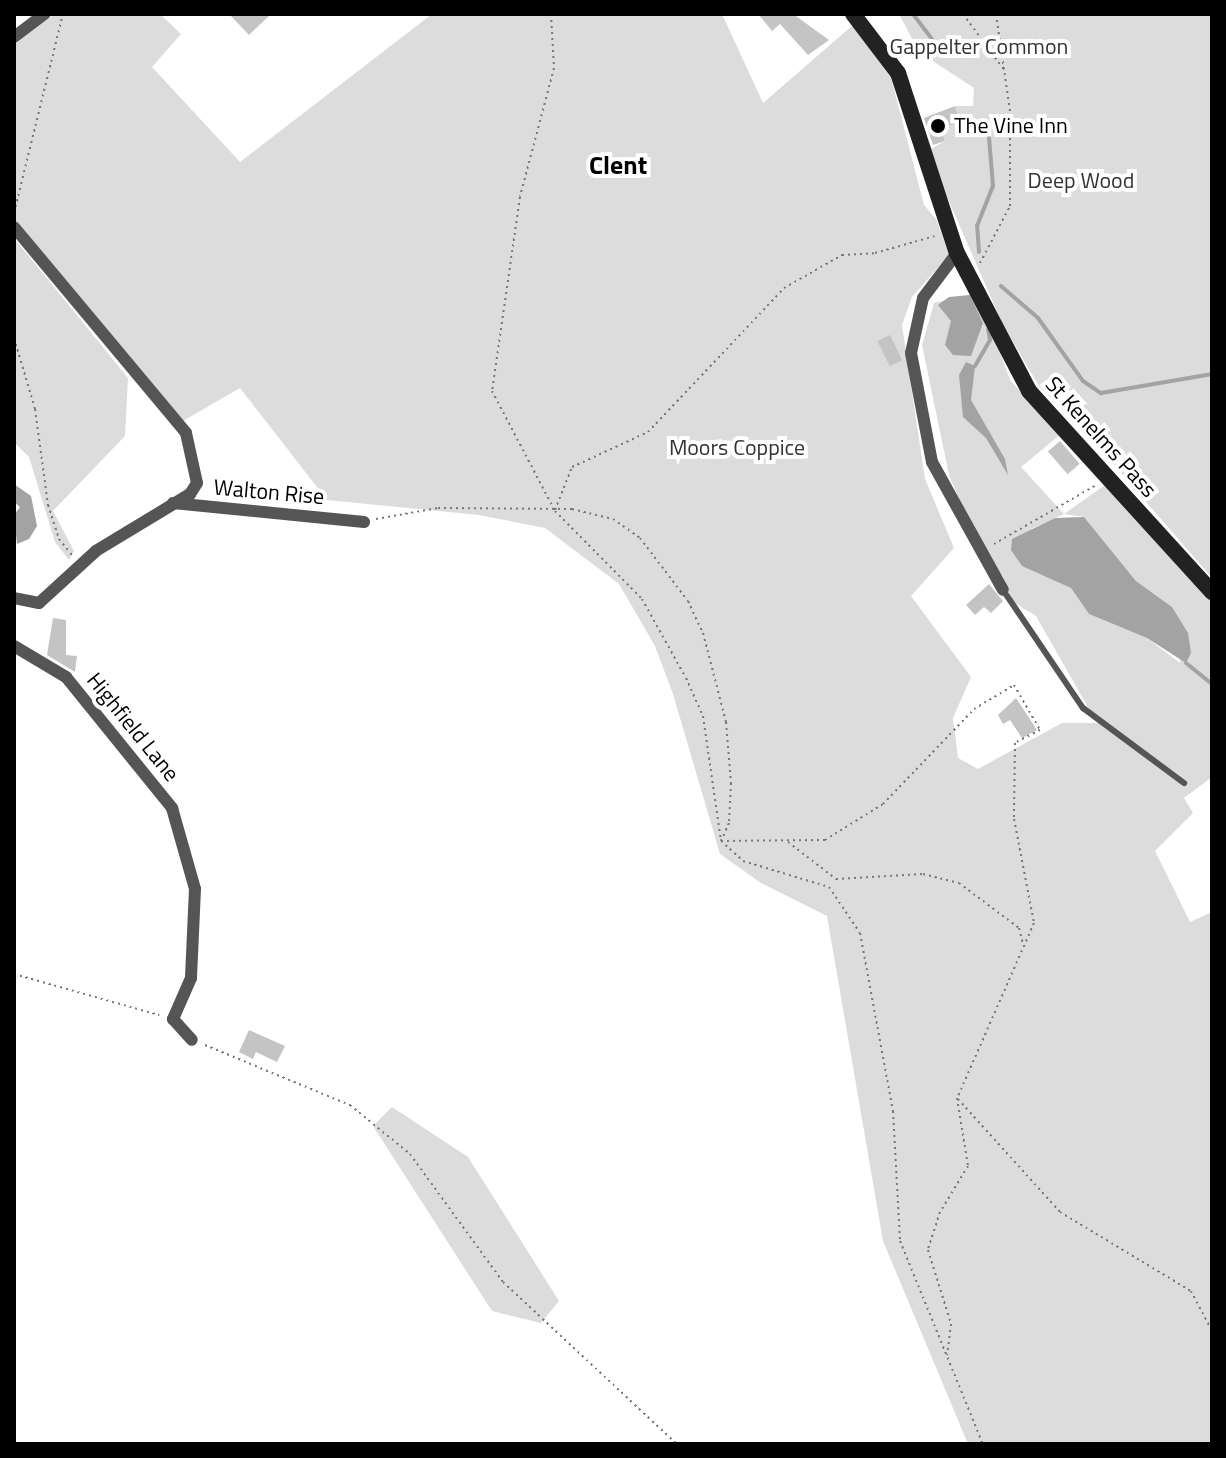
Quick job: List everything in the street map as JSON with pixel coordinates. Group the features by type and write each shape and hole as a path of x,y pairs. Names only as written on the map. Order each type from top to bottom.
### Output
{"street":[{"path":"14,37 45,14"},
{"name":"St Kenelms Pass","path":"853,14 898,73 953,257 968,272 1029,391 1212,592"},
{"path":"14,227 186,433 197,483 190,494 170,503 81,566 39,603 14,598"},
{"path":"953,257 923,298 911,353 932,462 977,552 1003,590"},
{"name":"Walton Rise","path":"170,503 364,522"},
{"name":"Highfield Lane","path":"14,646 66,677 172,808 195,889 191,978 173,1019"},
{"path":"173,1019 192,1040"}],"lane":[{"path":"1003,590 1083,708 1184,783"}],"path":[{"path":"14,213 63,14"},
{"path":"551,14 554,68 520,197 492,391 555,511 642,599 686,678 703,716 721,841 743,861 829,887 860,933 893,1111 900,1241 983,1444"},
{"path":"963,14 1006,72"},
{"path":"968,272 991,250 1010,206 1006,72 996,14"},
{"path":"555,511 572,467 648,432 784,288 842,255 875,253 935,236 953,257"},
{"path":"14,338 35,409 48,505 59,539 81,566"},
{"path":"977,552 1106,478"},
{"path":"364,522 438,508 572,509 613,519 640,538 688,601 703,633 726,722 731,783 729,823 721,841"},
{"path":"721,841 825,840 883,804 974,709 1014,685 1040,730 1015,743 1014,819 1034,923 957,1098 968,1166 940,1212 928,1250 951,1324 947,1355"},
{"path":"788,841 836,879 923,874 959,883 1019,928 1024,946"},
{"path":"14,974 173,1019"},
{"path":"192,1040 350,1105 410,1154 503,1282 677,1444"},
{"path":"957,1098 1060,1212 1191,1291 1212,1331"}],"green space":[{"name":"Moors Coppice","path":"55,14 160,14 181,34 152,67 240,162 432,14 722,14 763,103 853,25 891,78 924,205 936,219 949,255 912,297 902,325 925,479 954,548 911,596 971,677 953,718 958,758 978,769 1062,723 1097,723 1036,616 1013,602 1003,576 984,558 949,475 922,345 934,303 978,293 1010,380 1061,434 1021,467 1064,514 1105,485 1212,600 1212,777 1184,798 1193,813 1155,851 1190,922 1212,912 1212,1444 968,1444 883,1241 827,916 761,883 720,854 673,694 655,646 619,584 545,528 479,515 327,500 240,388 183,421 14,218 14,45","holes":["1064,514 1084,517 1136,581 1172,607 1180,663 1147,638 1089,614 1031,529"]},
{"name":"Deep Wood","path":"1212,14 1212,578 1091,438 1039,386 1003,325 927,151 945,141 941,129 960,122 955,106 973,106 974,88 919,52 900,16"},
{"path":"14,238 128,378 125,436 53,511 74,551 69,560 55,542 29,457 14,442"},
{"path":"392,1107 468,1157 559,1301 541,1323 492,1311 373,1126"}],"shaded area":[{"path":"970,295 983,323 971,356 953,355 945,345 951,321 938,305 949,297"},
{"path":"966,362 975,366 971,400 1005,459 1008,475 986,438 963,417 959,375"},
{"path":"14,484 31,496 37,526 29,539 17,544 14,515 20,507 14,502"},
{"path":"1084,517 1136,581 1172,607 1188,633 1191,653 1186,663 1147,638 1089,614 1071,588 1022,566 1011,550 1012,539 1055,518"}],"building":[{"path":"229,14 271,14 249,35"},
{"path":"758,14 793,14 829,40 808,55 780,24 772,31"},
{"name":"The Vine Inn","path":"955,106 960,122 941,129 945,141 933,145 924,118"},
{"path":"890,335 902,360 890,366 877,341"},
{"path":"1060,441 1080,464 1068,474 1048,451"},
{"path":"989,584 1003,601 991,613 984,607 975,615 966,605"},
{"path":"53,618 66,620 66,655 77,656 75,672 47,655"},
{"path":"1016,698 1037,730 1022,738 1010,720 1003,724 998,715"},
{"path":"249,1030 285,1046 277,1062 256,1052 253,1059 239,1052"}],"waterway":[{"path":"913,14 936,45"},
{"path":"979,252 977,226 993,186 989,137"},
{"path":"1001,286 1038,318 1083,381 1101,393 1212,374"},
{"path":"975,366 990,340 988,329"},
{"path":"1186,663 1212,684"}],"place":[{"name":"The Vine Inn","path":"938,126"}],"district":[{"name":"Clent","path":"618,165"}],"park label":[{"name":"Gappelter Common","path":"979,47"}]}
